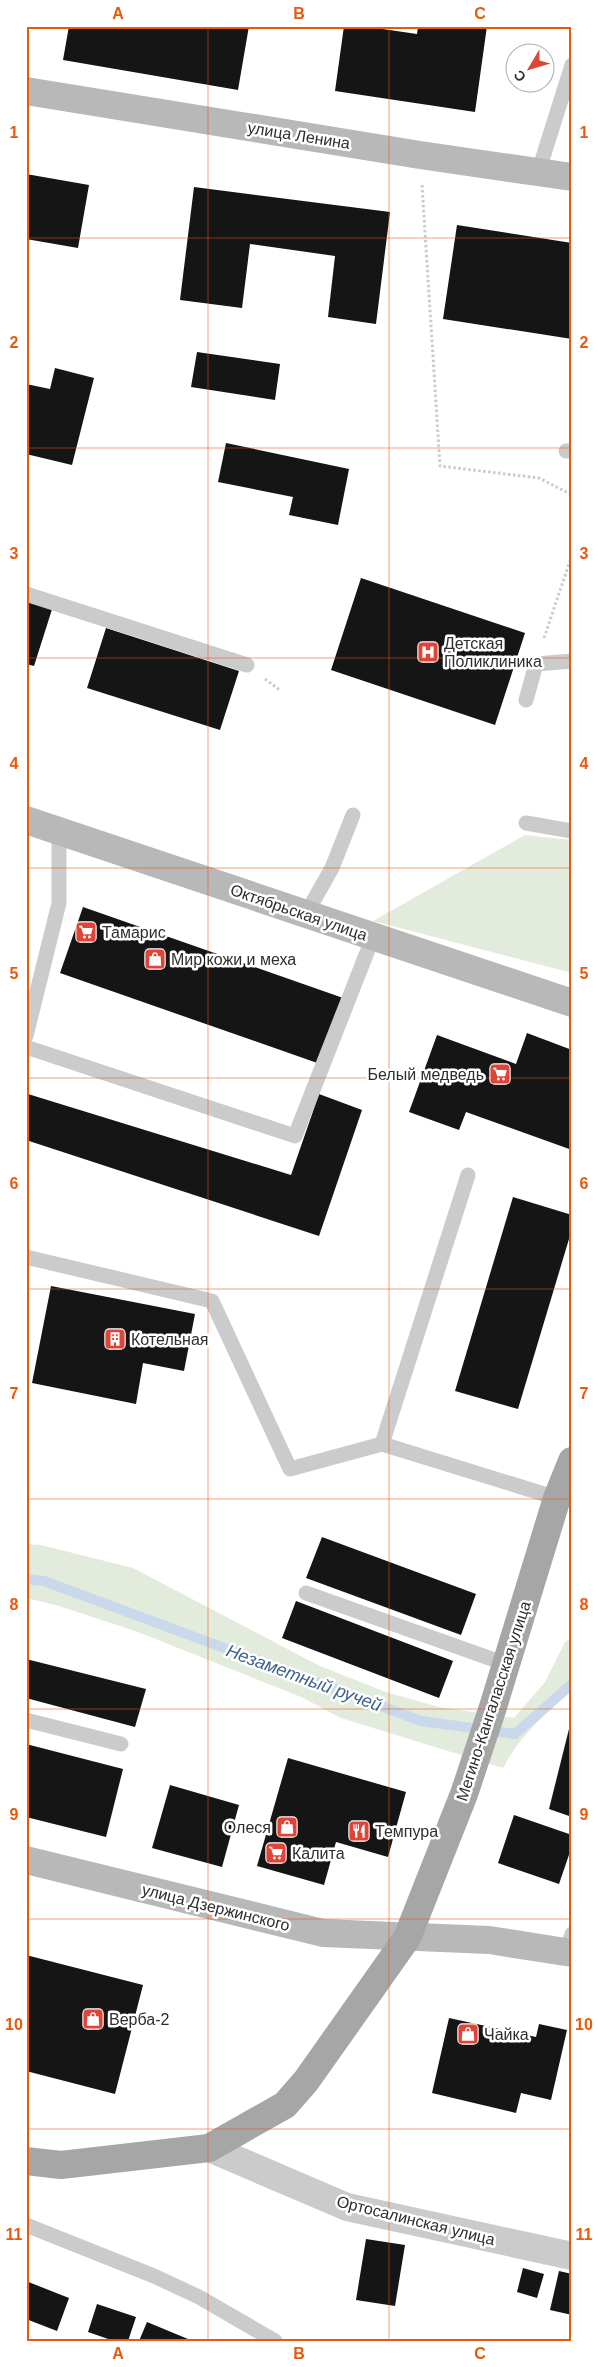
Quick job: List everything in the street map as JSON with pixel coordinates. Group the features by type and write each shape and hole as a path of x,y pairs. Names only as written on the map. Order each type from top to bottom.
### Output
{"main road":[{"name":"улица Ленина","path":"26,91 420,155 572,177"},
{"name":"Октябрьская улица","path":"26,820 572,1003"},
{"name":"Мегино-Кангаласская улица","path":"407,1938 464,1794 493,1706 556,1498 572,1461"},
{"name":"улица Дзержинского","path":"26,1860 323,1933 489,1940 570,1946"},
{"name":"Ортосалинская улица","path":"26,2160 61,2165 209,2148 285,2106 306,2081 407,1938"}],"street":[{"name":"Ортосалинская улица","path":"209,2148 347,2207 572,2256"}],"lane":[{"path":"538,173 572,65"},
{"path":"26,594 247,666"},
{"path":"526,700 536,664 572,661"},
{"path":"306,914 332,868 353,815"},
{"path":"526,823 572,831"},
{"path":"26,1036 59,903 59,831"},
{"path":"26,1047 295,1136 373,936"},
{"path":"382,1444 468,1175"},
{"path":"26,1257 212,1301 290,1470 382,1444 556,1498"},
{"path":"306,1593 506,1664"},
{"path":"26,1720 121,1744"},
{"path":"26,2225 154,2276 199,2297 275,2341"}],"path":[{"path":"420,155 440,466 538,478 572,495"},
{"path":"536,664 572,555"}],"green space":[{"path":"525,835 572,840 572,973 373,921"},
{"path":"26,1544 41,1545 133,1568 320,1666 386,1692 439,1707 514,1718 545,1682 565,1642 572,1638 572,1690 525,1736 509,1756 503,1768 341,1718 301,1697 138,1632 59,1606 26,1598"}],"building":[{"path":"69,26 249,26 238,90 63,60"},
{"path":"344,26 362,26 417,34 418,26 487,26 475,112 335,91"},
{"path":"26,174 89,185 78,248 26,239"},
{"path":"194,187 390,212 376,324 328,317 335,256 250,244 242,308 180,300"},
{"path":"457,225 572,243 572,339 443,319"},
{"path":"197,352 280,364 275,400 191,387"},
{"path":"55,368 94,378 72,465 26,454 26,384 50,389"},
{"path":"226,443 349,469 338,525 289,515 293,497 218,482"},
{"name":"Детская Поликлиника","path":"361,578 525,633 495,725 331,670"},
{"path":"26,591 55,600 34,666 26,664"},
{"path":"106,628 239,671 220,730 87,688"},
{"path":"83,907 346,999 323,1065 60,973"},
{"path":"527,1033 572,1050 572,1150 466,1112 459,1130 409,1112 437,1035 516,1064"},
{"path":"28,1094 291,1175 319,1094 362,1110 319,1236 26,1140 26,1101"},
{"path":"513,1197 572,1215 572,1229 518,1409 455,1391"},
{"name":"Котельная","path":"51,1286 195,1314 184,1371 143,1363 136,1404 32,1383"},
{"path":"322,1537 476,1594 461,1635 306,1578"},
{"path":"296,1601 453,1661 439,1698 282,1638"},
{"path":"26,1659 146,1689 135,1727 26,1698"},
{"path":"572,1721 572,1817 549,1809"},
{"path":"26,1744 123,1769 106,1837 26,1817"},
{"path":"288,1758 406,1792 388,1857 336,1842 324,1885 257,1866"},
{"path":"170,1785 239,1805 222,1867 152,1848"},
{"path":"514,1815 572,1835 572,1846 559,1884 498,1863"},
{"path":"26,1955 143,1985 115,2094 26,2071"},
{"path":"449,2018 536,2037 539,2024 567,2030 551,2100 521,2093 516,2113 432,2093"},
{"path":"366,2239 405,2245 395,2306 356,2300"},
{"path":"523,2268 544,2274 537,2298 517,2292"},
{"path":"559,2271 572,2274 572,2315 550,2310"},
{"path":"26,2281 69,2298 57,2331 26,2319"},
{"path":"97,2304 136,2317 128,2341 114,2341 88,2332"},
{"path":"147,2322 188,2339 187,2341 139,2341"}],"waterway":[{"name":"Незаметный ручей","path":"26,1579 44,1581 421,1721 515,1734 572,1684"}],"place":[{"name":"Детская Поликлиника","path":"428,652"},
{"name":"Тамарис","path":"86,932"},
{"name":"Мир кожи и меха","path":"155,959"},
{"name":"Белый медведь","path":"500,1074"},
{"name":"Котельная","path":"115,1339"},
{"name":"Олеся","path":"287,1827"},
{"name":"Темпура","path":"359,1831"},
{"name":"Калита","path":"276,1853"},
{"name":"Верба-2","path":"93,2019"},
{"name":"Чайка","path":"468,2034"}]}
